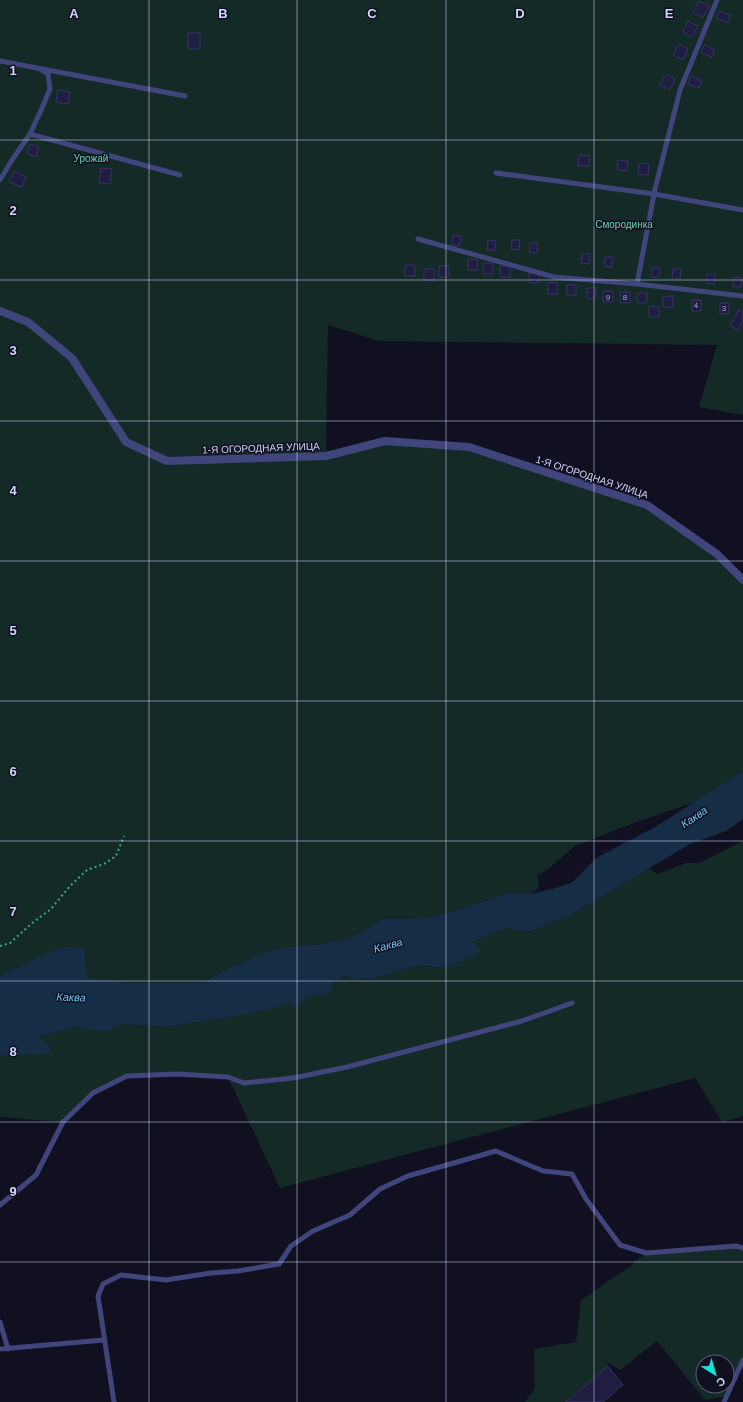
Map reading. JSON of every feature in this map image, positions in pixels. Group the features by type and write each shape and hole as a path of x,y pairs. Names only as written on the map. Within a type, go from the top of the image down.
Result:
{"street":[{"name":"1-Я ОГОРОДНАЯ УЛИЦА","path":"0,311 28,322 72,358 126,442 167,460 326,456 385,441 469,447 647,505 717,554 743,580"}],"lane":[{"path":"637,284 654,194 680,90 717,0"},
{"path":"0,61 185,96"},
{"path":"0,180 30,134 50,89 48,74 39,68"},
{"path":"30,134 180,175"},
{"path":"496,173 654,194 743,210"},
{"path":"418,239 554,277 637,284 743,296"},
{"path":"0,1205 36,1175 63,1122 93,1093 127,1076 178,1074 228,1076 244,1083 293,1078 347,1068 514,1023 572,1003"},
{"path":"114,1402 98,1296 103,1284 120,1275 166,1280 211,1273 238,1272 279,1264 291,1246 313,1231 350,1215 380,1189 408,1176 496,1151 543,1171 572,1174 586,1199 620,1245 646,1253 736,1246 743,1248"},
{"path":"0,1322 8,1349"},
{"path":"0,1349 104,1340"},
{"path":"724,1402 743,1360"}],"path":[{"path":"0,946 10,943 51,908 70,886 87,870 104,864 116,856 124,836"}],"green space":[{"path":"0,0 743,0 743,415 699,407 717,345 379,341 328,325 326,455 385,441 469,447 647,505 717,554 743,580 743,771 695,802 631,824 575,846 547,870 537,875 539,888 530,894 514,892 430,918 384,919 350,938 323,944 286,947 264,953 201,983 131,983 87,978 85,949 22,965 0,976"},
{"path":"743,841 743,1116 722,1122 695,1078 280,1188 228,1077 127,1076 93,1093 63,1122 0,1117 0,1055 24,1055 39,1037 74,1027 104,1032 123,1024 166,1027 271,1009 289,1003 293,1009 307,998 331,992 334,982 345,976 354,980 373,979 418,965 445,968 481,950 473,942 507,928 528,932 567,917 648,868 658,874 686,863 699,863"},
{"path":"703,1247 743,1248 743,1360 735,1378 735,1354 695,1354 695,1388 657,1341 620,1370 607,1362 608,1366 566,1402 525,1402 535,1388 534,1349 576,1342 581,1300 629,1267 646,1253"},
{"path":"700,1394 728,1394 727,1396 705,1400"}],"water":[{"name":"Каква","path":"743,771 743,819 726,831 690,844 567,917 528,932 507,928 473,942 481,950 477,955 445,968 418,965 373,979 354,980 345,976 334,982 331,992 307,998 293,1009 289,1003 271,1009 230,1017 166,1027 123,1024 104,1032 74,1027 39,1037 51,1049 48,1053 0,1055 0,976 47,953 66,947 85,949 87,978 131,983 201,983 264,953 286,947 323,944 350,938 384,919 430,918 514,892 530,894 556,888 573,882 596,858 655,827"}],"building":[{"path":"699,1 709,6 703,17 693,12"},
{"path":"719,11 730,15 728,23 716,18"},
{"path":"688,21 698,26 692,37 683,32"},
{"path":"188,33 200,33 200,49 188,48"},
{"path":"679,44 688,49 683,60 673,55"},
{"path":"704,45 715,50 712,57 701,53"},
{"path":"666,74 675,79 670,89 660,85"},
{"path":"691,76 702,81 699,88 688,84"},
{"path":"58,90 70,92 68,104 56,102"},
{"path":"30,144 39,147 36,157 27,153"},
{"path":"579,155 590,156 589,166 578,166"},
{"path":"618,160 628,161 627,171 617,170"},
{"path":"639,163 649,164 648,175 638,174"},
{"path":"101,168 112,169 110,184 99,183"},
{"path":"14,171 26,177 22,187 9,182"},
{"path":"453,235 461,236 460,245 452,245"},
{"path":"488,240 496,241 495,250 487,250"},
{"path":"512,240 520,240 519,250 511,249"},
{"path":"530,243 538,243 537,253 529,252"},
{"path":"582,254 590,254 589,264 581,263"},
{"path":"605,257 613,257 612,267 604,266"},
{"path":"468,259 478,260 477,270 468,270"},
{"path":"483,263 493,263 493,274 483,274"},
{"path":"405,265 415,265 415,276 405,276"},
{"path":"439,266 449,266 449,277 439,277"},
{"path":"500,266 510,266 510,277 500,277"},
{"path":"652,267 660,268 659,277 651,277"},
{"path":"424,269 434,269 434,280 424,280"},
{"path":"673,269 681,269 680,279 672,278"},
{"path":"529,273 539,273 539,283 529,283"},
{"path":"707,274 715,274 714,284 706,283"},
{"path":"734,277 742,278 741,287 733,287"},
{"path":"547,283 557,283 557,294 548,294"},
{"path":"567,285 576,285 576,295 567,295"},
{"path":"587,288 596,288 596,298 587,299"},
{"path":"603,291 613,291 613,302 603,302"},
{"path":"620,292 630,292 630,303 620,303"},
{"path":"637,293 647,293 647,303 637,303"},
{"path":"673,296 673,307 663,307 663,297"},
{"path":"692,300 701,300 701,311 692,311"},
{"path":"720,303 729,303 729,314 720,314"},
{"path":"649,306 659,307 659,317 649,317"},
{"path":"739,309 743,312 743,320 738,330 730,326"},
{"path":"608,1366 623,1385 603,1402 566,1402"}],"park label":[{"name":"Урожай","path":"91,158"},
{"name":"Смородинка","path":"624,224"}]}
